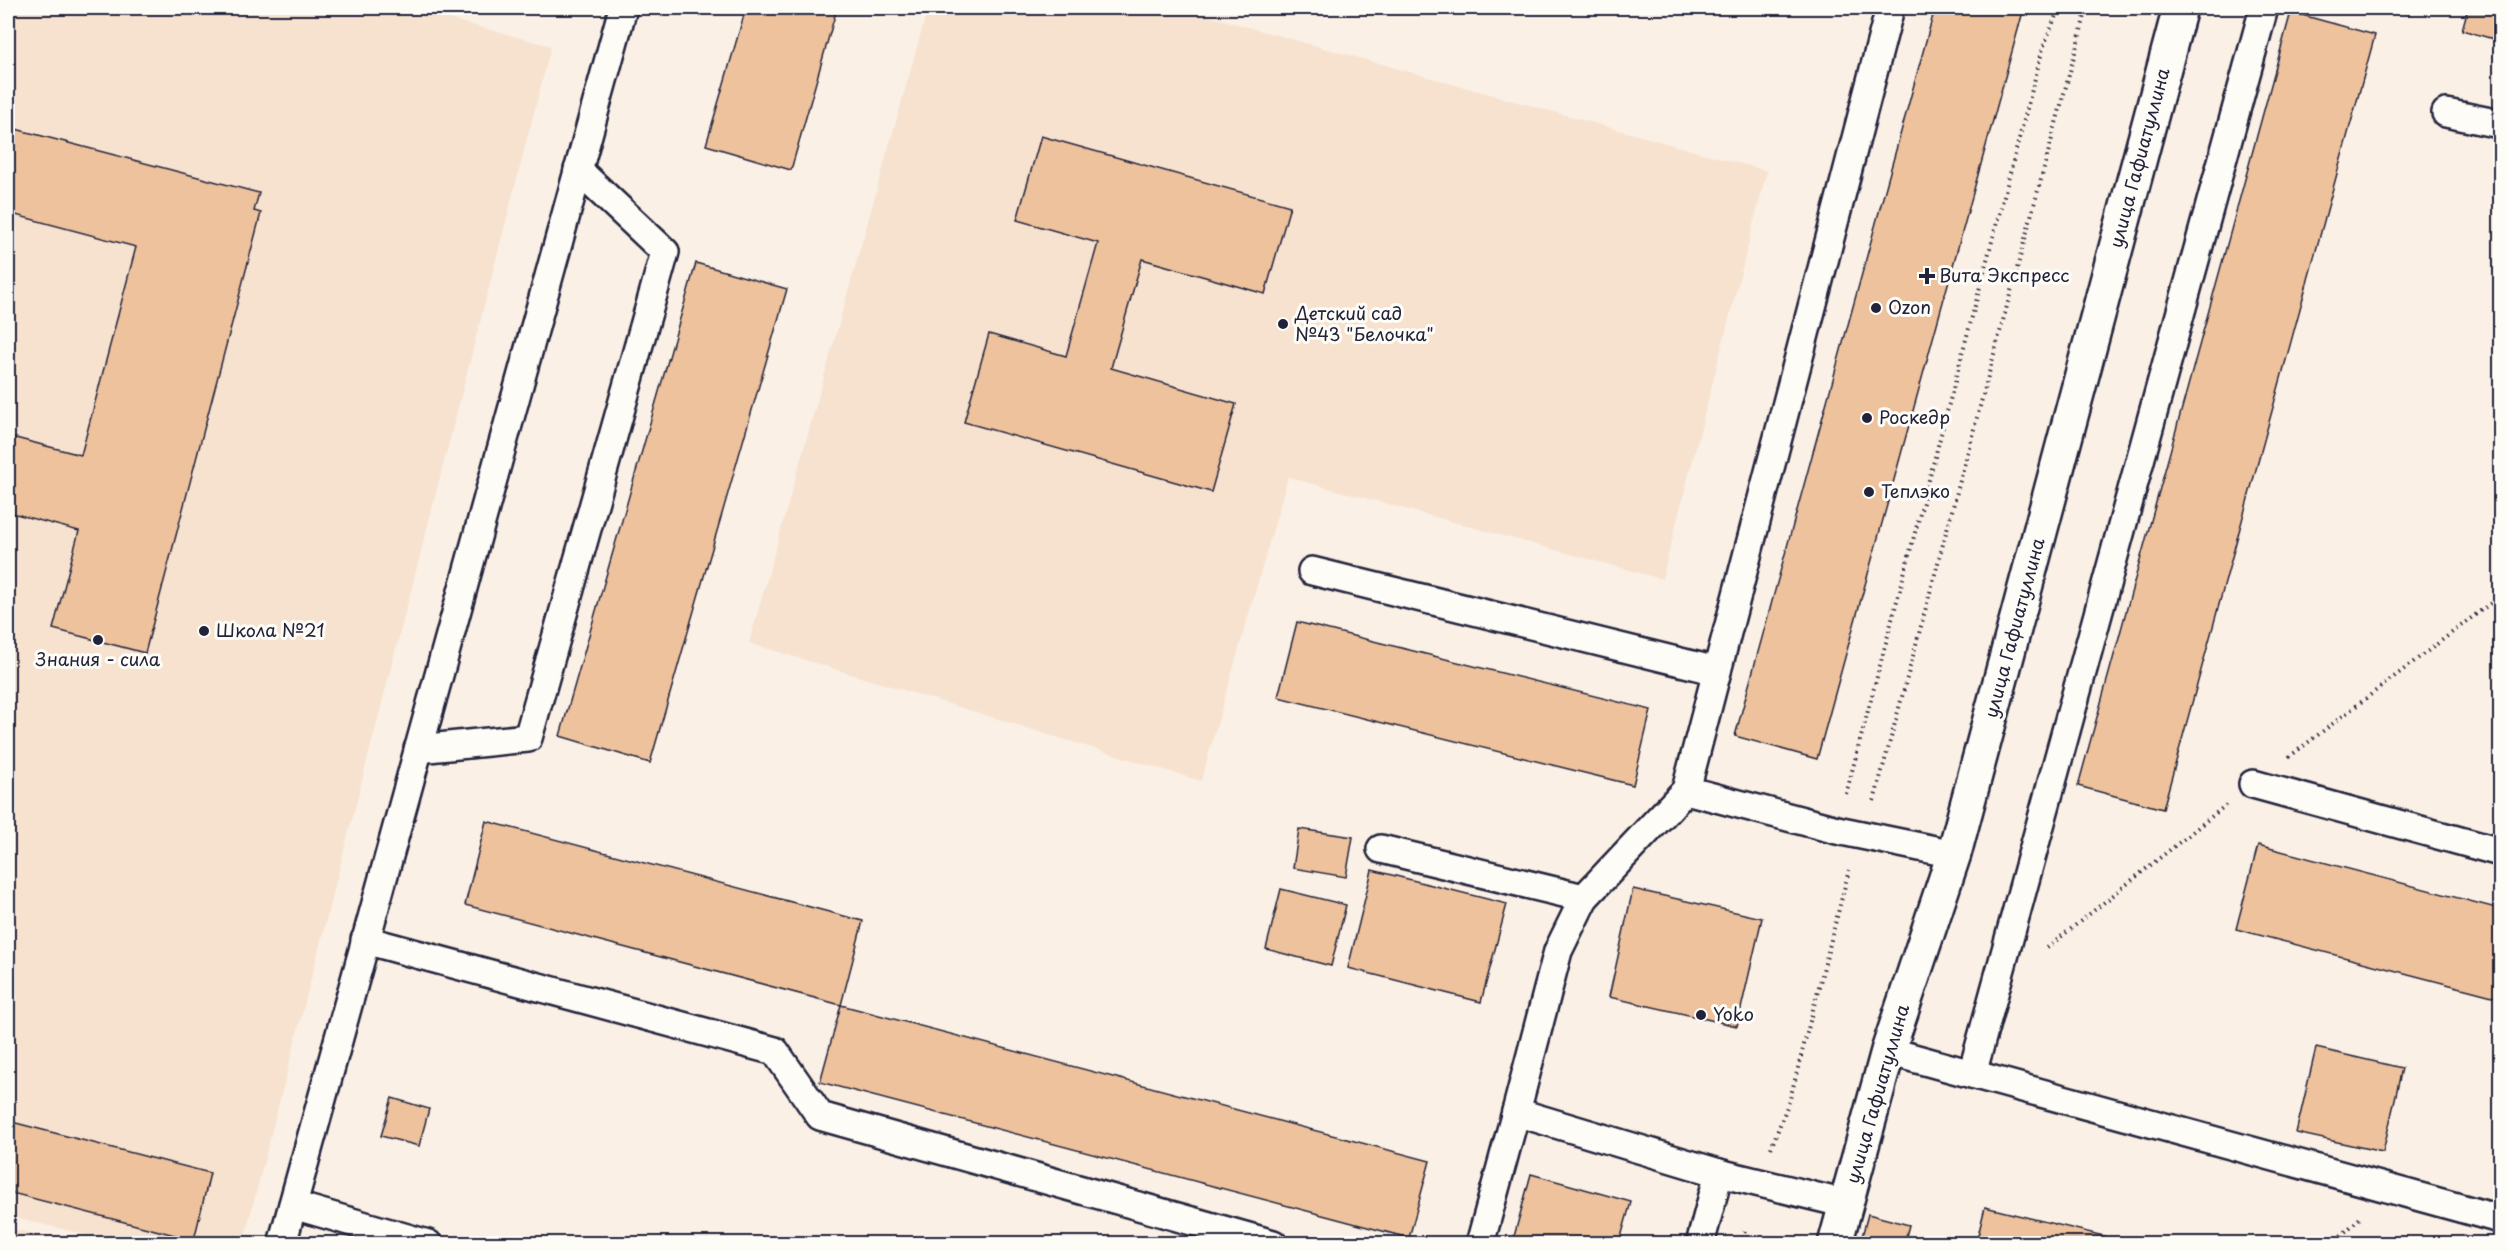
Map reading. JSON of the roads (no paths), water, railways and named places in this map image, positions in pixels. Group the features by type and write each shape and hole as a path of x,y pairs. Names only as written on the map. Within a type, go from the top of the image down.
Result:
{"street":[{"name":"улица Гафиатуллина","path":"1835,1244 1888,1051 1954,854 2180,8"}],"lane":[{"path":"282,1244 623,8"},
{"path":"1480,1244 1558,951 1584,898 1686,790 1890,8"},
{"path":"1972,1074 2264,8"},
{"path":"2446,113 2500,124"},
{"path":"418,749 528,738 665,252 578,170"},
{"path":"1312,571 1717,671"},
{"path":"2253,784 2500,852"},
{"path":"1686,790 1837,830 1954,854"},
{"path":"1381,849 1584,898"},
{"path":"365,940 775,1051 820,1116 1273,1244"},
{"path":"1888,1051 2500,1219"},
{"path":"1516,1112 1719,1173 1846,1204"},
{"path":"1700,1244 1719,1173"},
{"path":"293,1205 428,1244"}],"place":[{"name":"Вита Экспресс","path":"1927,276"},
{"name":"Ozon","path":"1876,308"},
{"name":"Детский сад №43 \"Белочка\"","path":"1283,324"},
{"name":"Роскедр","path":"1867,418"},
{"name":"Теплэко","path":"1869,492"},
{"name":"Школа №21","path":"204,631"},
{"name":"Знания - сила","path":"98,640"},
{"name":"Yoko","path":"1701,1015"}]}
